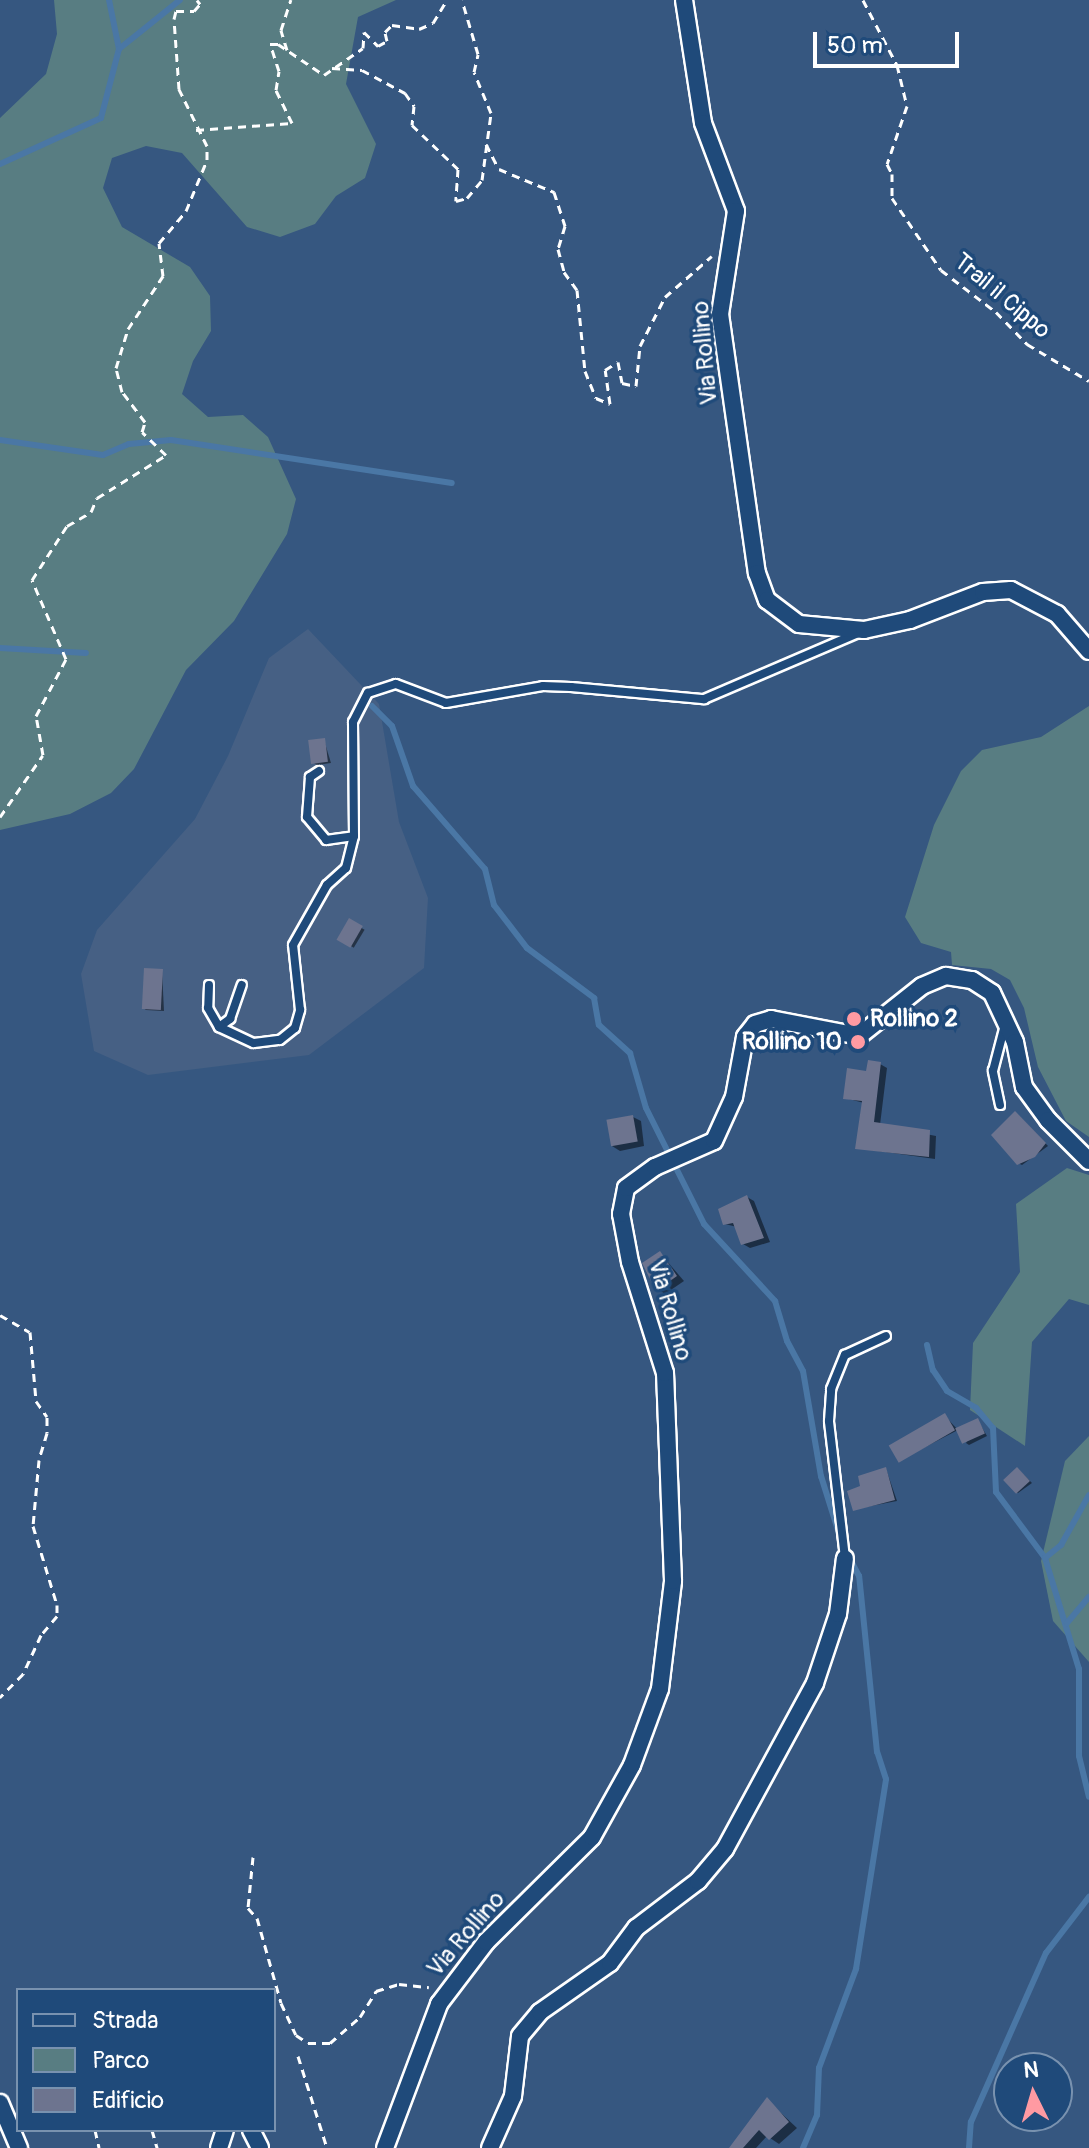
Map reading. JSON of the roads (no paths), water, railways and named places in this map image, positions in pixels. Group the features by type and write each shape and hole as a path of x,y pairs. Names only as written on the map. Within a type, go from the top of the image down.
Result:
{"street":[{"name":"Via Rollino","path":"684,0 703,123 736,211 723,284 723,336 761,590 775,611 799,624 864,630 910,620 983,592 1011,590 1057,614 1089,651"},
{"name":"Via Rollino","path":"385,2148 429,2025 452,1983 592,1837 637,1756 660,1689 673,1581 665,1373 630,1262 621,1214 626,1188 655,1167 714,1141 734,1097 745,1037 764,1020 859,1036 922,986 946,976 983,986 1005,1020 1024,1087 1048,1120 1089,1161"},
{"path":"490,2148 513,2096 520,2036 540,2012 610,1963 636,1928 698,1881 725,1849 815,1683 838,1614 845,1558"},
{"path":"0,2103 19,2148"}],"lane":[{"name":"Via Rollino","path":"219,1027 254,1043 280,1040 295,1028 300,1010 293,945 327,885 346,868 354,836 353,722 368,693 396,684 446,703 543,686 704,699 864,630"},
{"path":"319,771 310,777 307,817 326,840 354,836"},
{"path":"209,985 208,1008 219,1027 230,1019 242,985"},
{"path":"1000,1105 993,1071 1005,1020"},
{"path":"845,1558 829,1421 831,1389 845,1355 886,1336"}],"waterway":[{"path":"109,0 119,49"},
{"path":"0,164 101,118 119,49 180,0"},
{"path":"0,440 103,455 129,444 171,440 452,483"},
{"path":"0,648 86,653"},
{"path":"372,706 392,726 413,786 485,869 494,905 527,948 594,998 599,1025 630,1053 646,1108 704,1224 775,1301 787,1341 803,1371 821,1476 841,1540"},
{"path":"927,1345 933,1370 947,1391 976,1408 993,1428 996,1492 1045,1558 1079,1669 1079,1756 1089,1797"},
{"path":"1045,1558 1061,1545 1089,1495"},
{"path":"803,2148 817,2115 819,2068 856,1969 886,1779 877,1752 859,1576 849,1557"},
{"path":"1067,1623 1089,1597"},
{"path":"969,2148 971,2122 1046,1953 1089,1897"}],"place":[{"name":"Rollino 2","path":"854,1019"},
{"name":"Rollino 10","path":"858,1042"}]}
